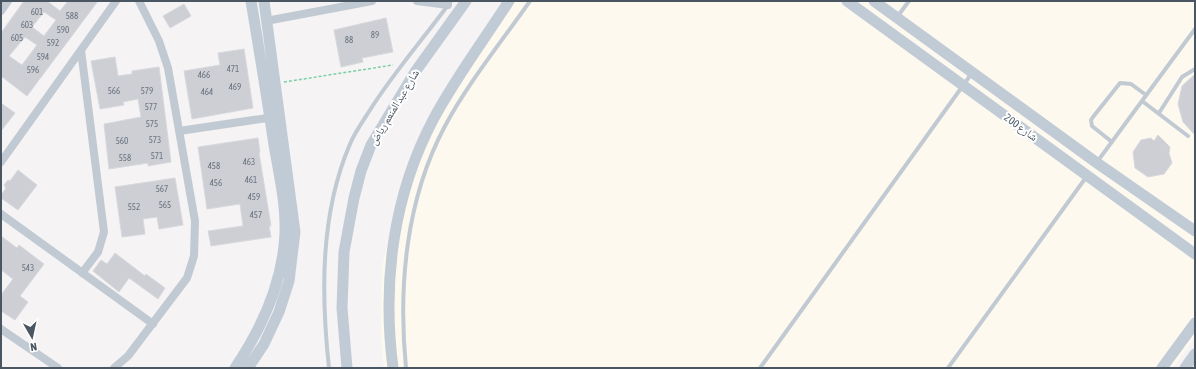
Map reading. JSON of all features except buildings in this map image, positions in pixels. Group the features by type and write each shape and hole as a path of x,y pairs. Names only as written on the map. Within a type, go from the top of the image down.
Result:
{"street":[{"path":"1,11 8,1"},
{"path":"1,162 116,1"},
{"path":"114,368 128,356 188,278 194,256 195,221 165,57 159,41 139,1"},
{"path":"248,368 264,344 279,312 288,281 295,232 275,117 251,1"},
{"path":"235,368 251,343 266,313 277,282 285,232 275,117 277,83 264,1"},
{"path":"266,21 372,1"},
{"path":"417,1 449,3"},
{"name":"شارع عبد المنعم رياض","path":"346,368 342,308 344,252 354,198 361,171 371,145 415,72 466,1"},
{"path":"393,368 389,327 390,265 396,227 410,175 434,119 449,92 509,1"},
{"name":"شارع 200","path":"847,1 1195,254"},
{"name":"شارع 200","path":"874,1 1097,162 1195,230"},
{"path":"81,50 104,232 98,252 82,273"},
{"path":"179,130 275,117"},
{"path":"1,214 153,324"},
{"path":"1162,368 1195,323"},
{"path":"1,329 58,368"},
{"path":"1185,368 1195,354"}],"lane":[{"path":"406,368 403,321 405,272 411,224 425,170 438,140 454,110 530,1"},
{"path":"897,18 909,1"},
{"path":"329,368 325,319 324,271 328,226 336,189 350,143 381,90 449,3"},
{"path":"1097,162 1195,29"},
{"path":"1158,113 1169,100 1182,77 1195,69"},
{"path":"760,368 972,72"},
{"path":"1112,142 1092,126 1091,120 1116,85 1123,82 1131,84 1146,95"},
{"path":"1142,101 1188,136"},
{"path":"948,368 1087,176"}],"path":[{"path":"277,83 403,63"}],"shaded area":[{"path":"514,1 1195,1 1195,338 1173,368 384,368 381,334 382,267 399,194 410,161"}]}
